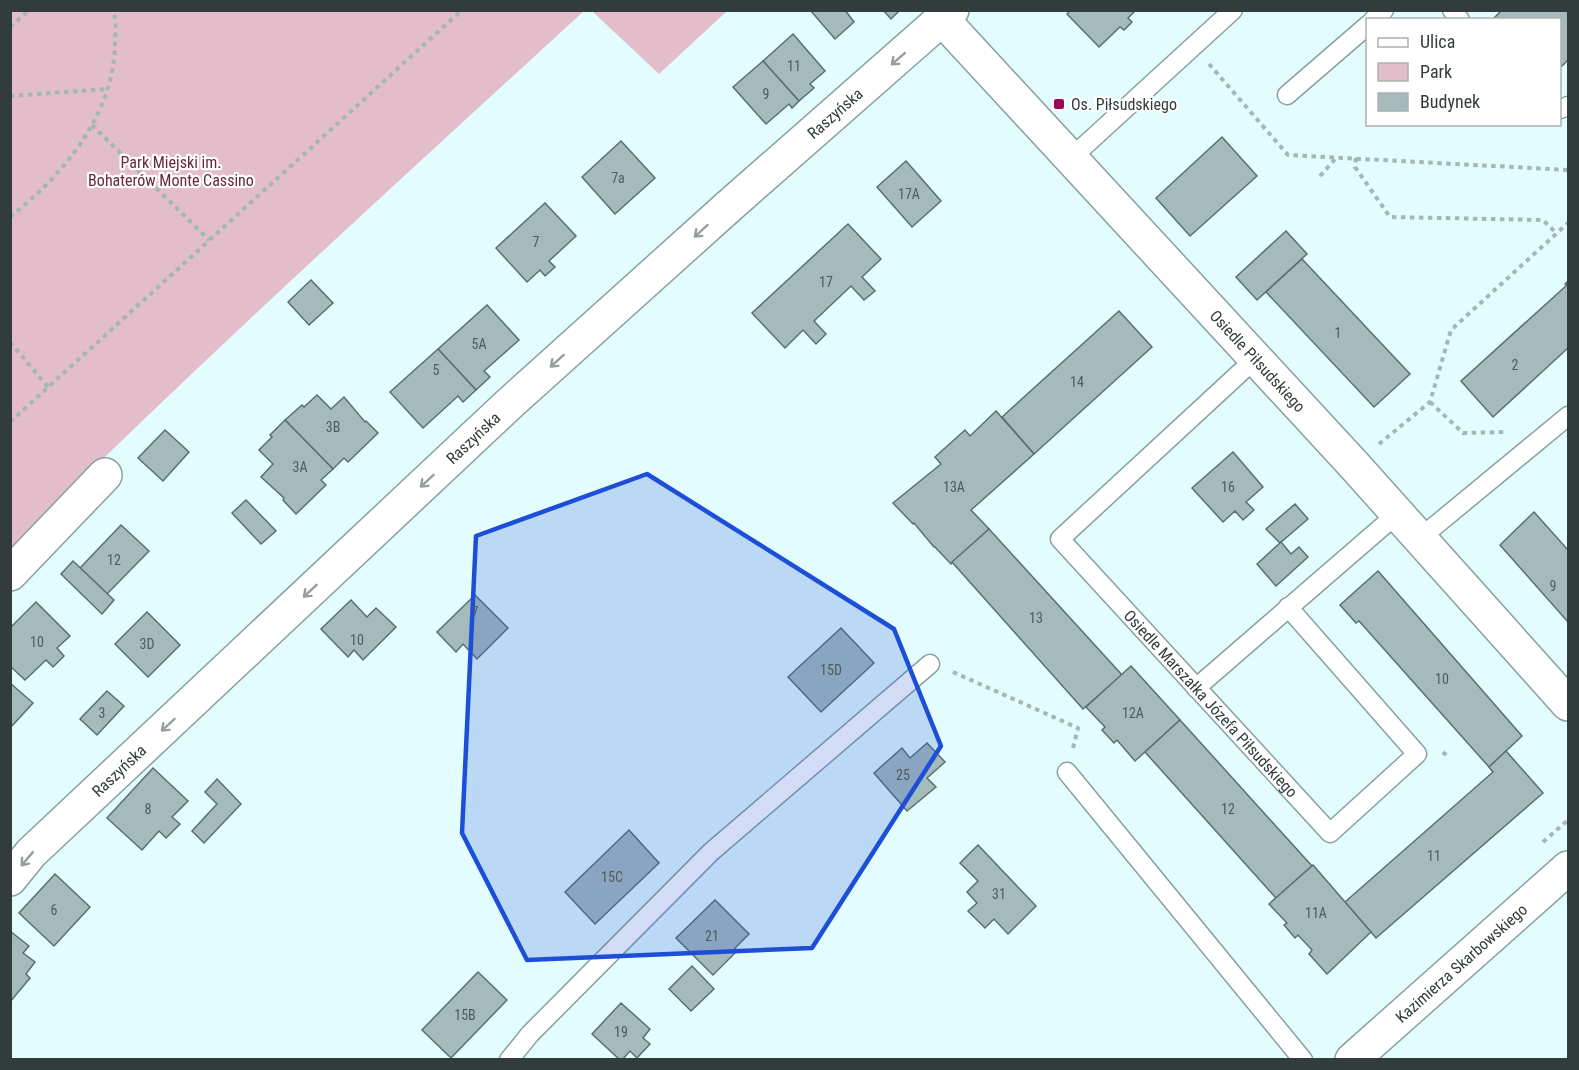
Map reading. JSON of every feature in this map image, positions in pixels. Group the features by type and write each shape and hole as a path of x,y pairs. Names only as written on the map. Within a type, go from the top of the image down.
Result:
{"street":[{"name":"Osiedle Piłsudskiego","path":"947,16 1070,159 1354,465 1569,704"},
{"name":"Raszyńska","path":"10,879 31,853 498,414 728,207 947,16"},
{"path":"10,574 105,475"},
{"name":"Kazimierza Skarbowskiego","path":"1352,1059 1569,868"}],"lane":[{"path":"1070,159 1233,10"},
{"path":"1287,95 1366,27"},
{"name":"Osiedle Marszałka Józefa Piłsudskiego","path":"1256,358 1060,539 1330,833 1417,754 1288,607"},
{"path":"1419,539 1569,416"},
{"path":"1196,688 1397,514"},
{"path":"509,1059 530,1034 711,852 930,664"},
{"path":"1067,772 1303,1059"}],"path":[{"path":"10,27 29,10"},
{"path":"10,217 29,203 67,162 92,125 108,89 114,58 116,31 113,10"},
{"path":"10,422 462,10"},
{"path":"1194,47 1288,155 1569,170"},
{"path":"10,96 108,89"},
{"path":"92,125 209,240"},
{"path":"1320,176 1337,157"},
{"path":"1356,158 1355,167 1390,217 1544,220 1557,234"},
{"path":"1354,465 1430,402 1451,330 1569,224"},
{"path":"10,342 48,387"},
{"path":"1430,402 1463,433 1521,432 1535,444"},
{"path":"930,664 1078,728 1067,772"},
{"path":"1441,750 1449,758"}],"highlighted area":[{"path":"647,474 894,629 941,746 812,948 527,960 462,833 476,536"}],"green space":[{"name":"Park Miejski im. Bohaterów Monte Cassino","path":"11,11 584,11 223,344 11,549"},
{"path":"592,11 727,11 659,74"}],"building":[{"path":"810,10 845,10 854,22 835,39"},
{"path":"883,10 900,10 891,19"},
{"path":"1071,10 1136,10 1128,18 1132,22 1124,30 1120,27 1099,47 1067,14"},
{"path":"1502,10 1568,10 1568,60 1561,67 1561,18 1494,18"},
{"path":"793,34 825,71 810,84 814,88 799,101 763,61"},
{"path":"763,61 799,101 792,108 789,104 766,124 733,87"},
{"path":"1222,137 1257,176 1190,236 1156,198"},
{"path":"621,141 655,178 615,214 582,177"},
{"path":"906,161 941,201 912,227 877,187"},
{"path":"545,203 576,236 549,261 555,267 545,276 540,270 527,282 496,248"},
{"path":"848,224 881,259 862,277 875,291 864,300 851,286 814,321 826,334 816,344 803,330 785,348 752,313"},
{"path":"1286,231 1307,254 1257,300 1236,277"},
{"path":"1302,259 1410,374 1374,407 1266,292"},
{"path":"311,280 333,303 309,325 288,302"},
{"path":"1568,281 1568,348 1493,417 1461,381 1567,285 1565,284"},
{"path":"487,305 519,340 484,371 490,377 476,390 438,349"},
{"path":"1119,311 1152,347 1034,454 1002,417"},
{"path":"438,349 476,390 463,402 458,396 423,428 390,392"},
{"path":"317,395 331,409 344,397 365,422 378,433 348,462 344,458 333,469 285,420"},
{"path":"996,411 1034,454 971,510 989,529 951,564 893,503 941,464 935,457 965,430 970,436"},
{"path":"285,420 333,469 321,480 326,485 296,514 283,500 284,498 261,477 273,464 259,450"},
{"path":"165,430 189,452 163,481 138,458"},
{"path":"1233,452 1263,487 1246,502 1254,510 1243,520 1235,511 1223,522 1192,488"},
{"path":"246,500 276,531 261,544 232,513"},
{"path":"1295,504 1308,519 1280,543 1266,529"},
{"path":"1534,512 1568,550 1568,622 1500,545"},
{"path":"121,525 149,551 107,594 80,568"},
{"path":"989,529 1122,675 1083,709 952,562"},
{"path":"1281,542 1291,554 1299,547 1308,557 1276,586 1257,564"},
{"path":"73,561 114,600 102,614 61,574"},
{"path":"1378,571 1522,736 1489,767 1359,621 1356,623 1340,605"},
{"path":"475,595 508,628 477,659 463,644 456,652 437,632"},
{"path":"351,600 367,617 376,608 396,627 363,660 354,650 348,657 321,629"},
{"path":"36,602 70,636 57,648 64,656 53,667 46,660 25,680 10,666 10,628"},
{"path":"147,612 180,645 148,677 115,644"},
{"path":"841,628 874,663 821,712 788,677"},
{"path":"1131,666 1180,720 1135,761 1117,740 1114,743 1102,730 1105,727 1086,707"},
{"path":"10,683 33,703 10,728"},
{"path":"107,691 124,706 97,735 80,719"},
{"path":"1180,720 1312,866 1276,898 1145,752"},
{"path":"927,743 945,762 927,778 936,787 907,811 874,773 902,748 910,758"},
{"path":"1506,751 1543,793 1376,938 1345,902 1493,772 1489,767"},
{"path":"153,768 188,801 172,817 180,824 166,838 159,831 142,850 107,818"},
{"path":"217,779 241,804 204,843 192,831 217,804 205,792"},
{"path":"629,830 659,863 595,924 565,892"},
{"path":"978,845 1036,906 1008,934 994,919 985,928 968,911 977,903 967,892 978,881 960,863"},
{"path":"1313,865 1371,932 1327,974 1309,954 1312,950 1298,935 1295,938 1284,925 1287,923 1269,904"},
{"path":"55,874 90,907 54,946 19,913"},
{"path":"715,900 749,934 735,948 737,951 713,975 676,938"},
{"path":"10,931 29,946 23,953 35,962 26,974 30,978 10,1002"},
{"path":"692,966 714,989 691,1011 669,989"},
{"path":"478,972 507,1000 451,1058 422,1030"},
{"path":"621,1003 650,1029 643,1038 650,1044 637,1058 630,1051 620,1060 592,1034"}],"place":[{"name":"Os. Piłsudskiego","path":"1059,104"}]}
